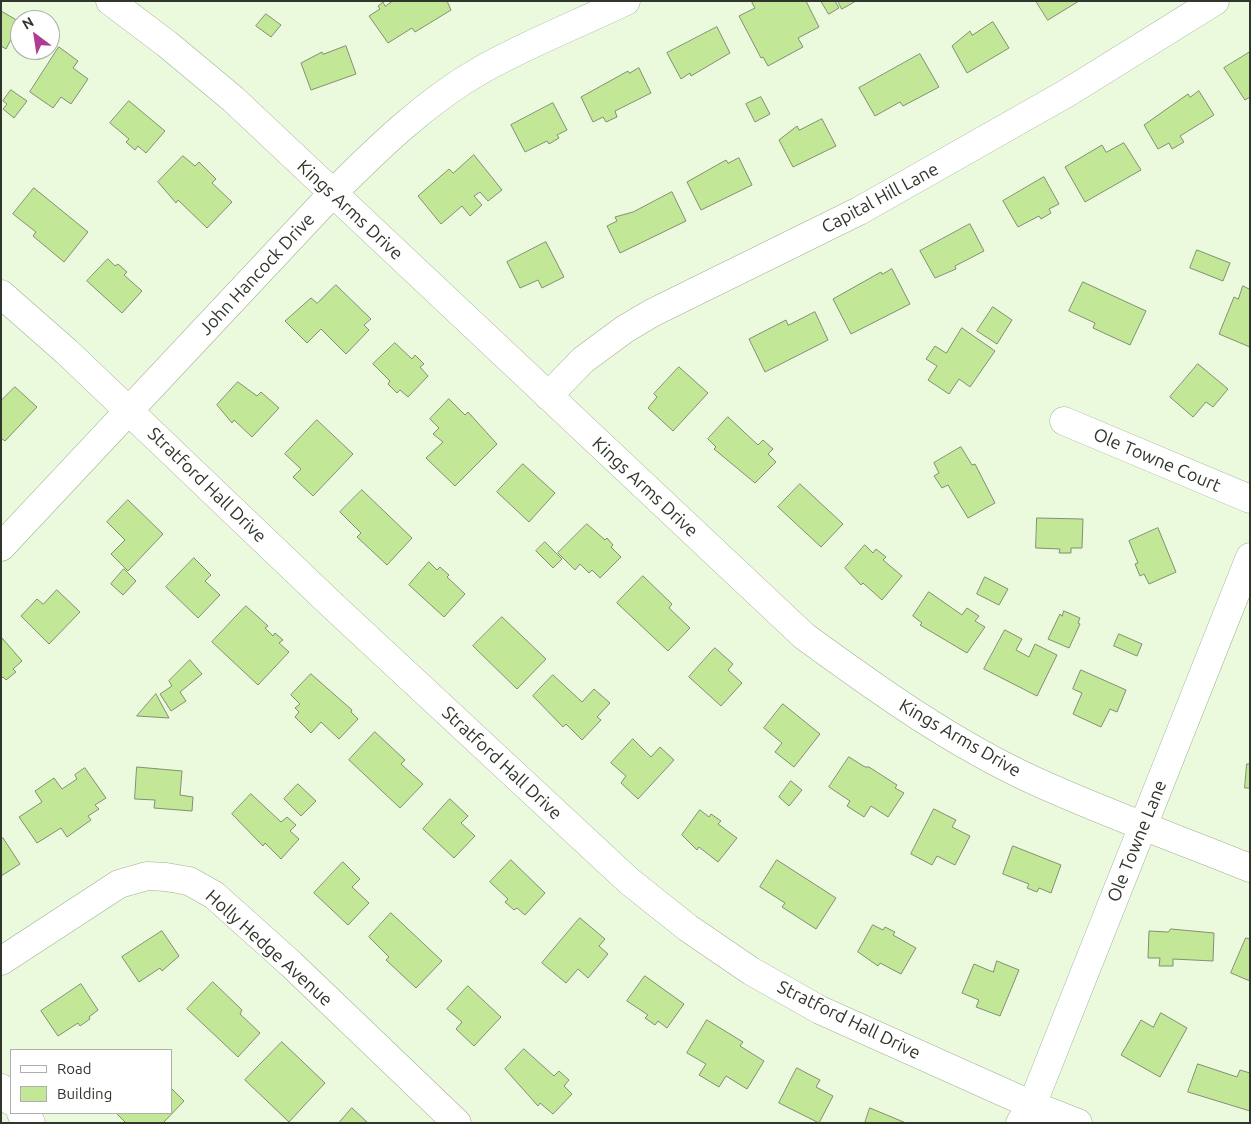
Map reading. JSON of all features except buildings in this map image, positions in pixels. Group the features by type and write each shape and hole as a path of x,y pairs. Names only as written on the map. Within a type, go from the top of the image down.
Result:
{"street":[{"name":"John Hancock Drive","path":"1,547 332,194 383,143 430,104 474,75 626,1"},
{"name":"Capital Hill Lane","path":"548,396 583,360 625,329 660,309 859,211 1067,93 1215,1"},
{"name":"Kings Arms Drive","path":"118,4 233,99 804,636 887,696 959,741 1035,781 1250,868"},
{"name":"Stratford Hall Drive","path":"1,294 129,411 332,604 629,881 688,928 752,971 820,1010 1026,1114 1078,1123"},
{"name":"Ole Towne Court","path":"1064,421 1250,499"},
{"name":"Ole Towne Lane","path":"1026,1114 1250,557"},
{"name":"Holly Hedge Avenue","path":"1,961 119,884 147,876 166,876 189,881 214,895 458,1123"},
{"path":"1,1088 10,1100"},
{"path":"22,1114 31,1123"}]}
